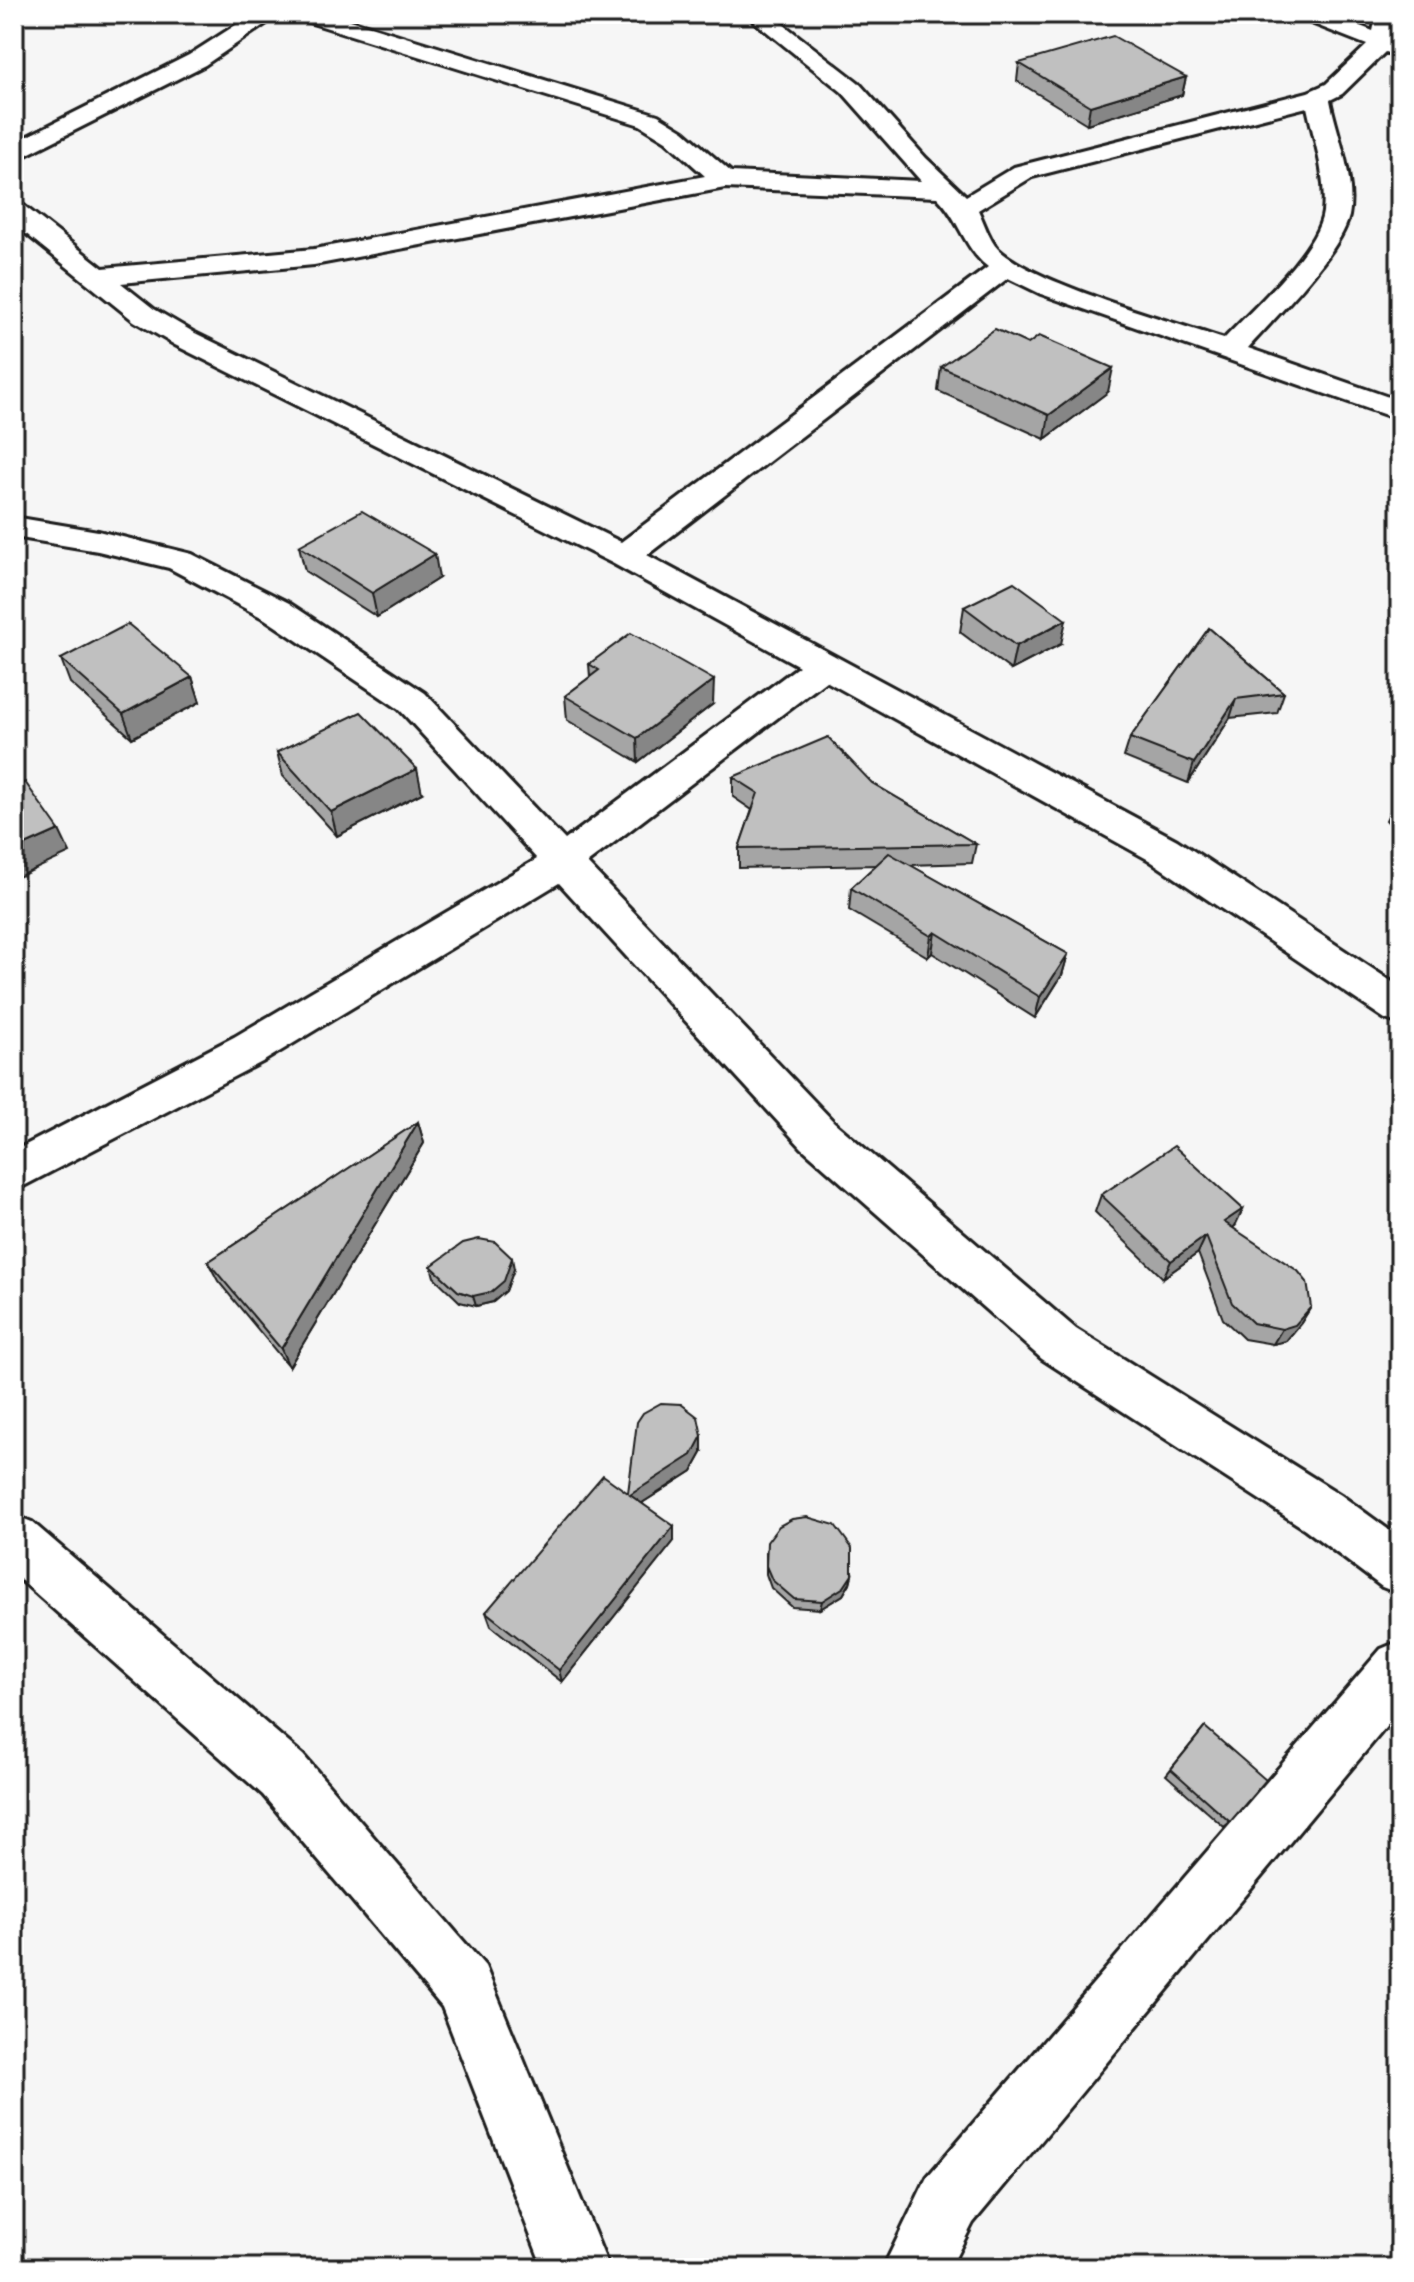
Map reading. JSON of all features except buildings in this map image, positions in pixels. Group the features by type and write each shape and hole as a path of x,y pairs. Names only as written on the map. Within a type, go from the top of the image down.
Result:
{"street":[{"path":"14,153 197,60 269,14"},
{"path":"307,14 649,120 675,136 725,180"},
{"path":"756,14 850,87 964,208 985,252 1006,267 1051,288 1400,411"},
{"path":"1309,14 1391,46"},
{"path":"1388,14 1391,46"},
{"path":"964,208 1023,172 1317,97 1334,89 1391,46"},
{"path":"1229,351 1323,242 1336,218 1336,191 1317,97"},
{"path":"97,277 314,257 725,180 774,178 888,190 944,189"},
{"path":"14,211 144,315 185,339 363,430 624,556 1163,850 1400,1008"},
{"path":"624,556 1006,267"},
{"path":"14,527 98,541 180,561 277,611 412,701 818,1135 1059,1344 1323,1512 1400,1569"},
{"path":"14,1172 249,1049 561,863 824,665"},
{"path":"14,1540 283,1775 464,1987 576,2268"},
{"path":"916,2268 950,2200 1400,1668"}]}
